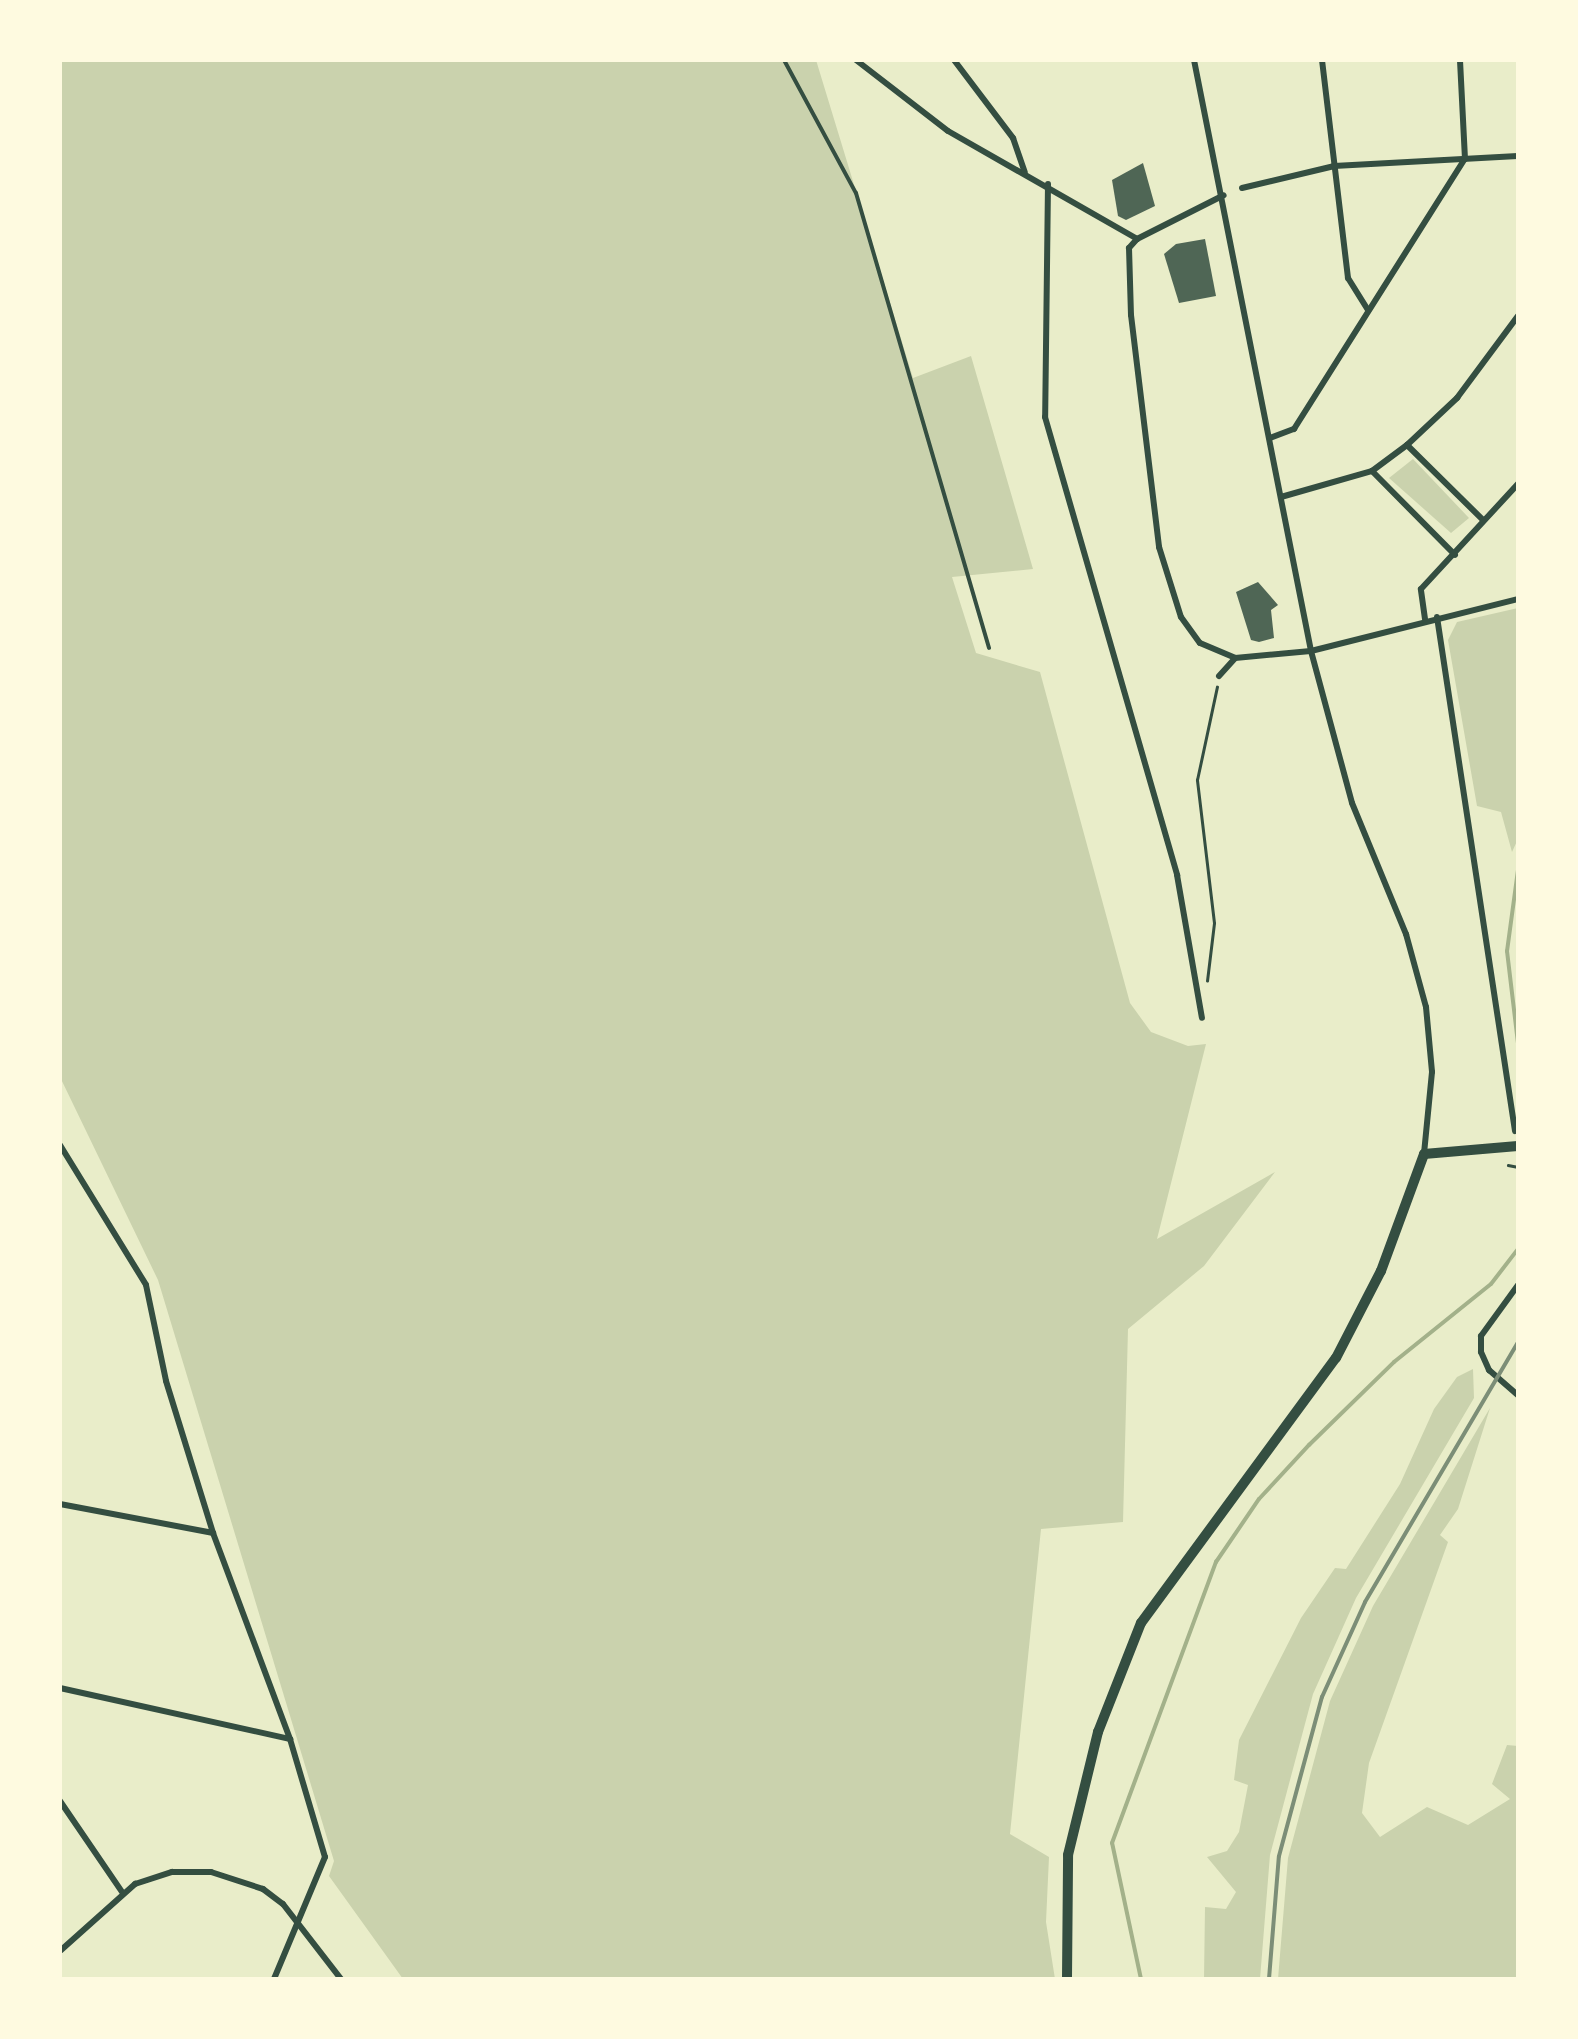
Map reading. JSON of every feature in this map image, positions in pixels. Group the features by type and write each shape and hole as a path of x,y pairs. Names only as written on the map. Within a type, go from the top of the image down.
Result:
{"main road":[{"path":"1067,1979 1068,1855 1125,1652 1159,1593 1336,1358 1380,1271 1424,1154 1518,1146"}],"street":[{"path":"856,60 948,131 1048,184 1137,238"},
{"path":"954,60 1013,138 1025,173"},
{"path":"1194,60 1311,650 1352,803 1406,934 1426,1006 1432,1072 1424,1154"},
{"path":"1322,60 1348,278 1368,310"},
{"path":"1270,438 1294,429 1464,159 1460,60"},
{"path":"1242,188 1334,166 1518,156"},
{"path":"1048,184 1045,417 1178,875 1202,1018"},
{"path":"1224,196 1137,238 1129,248 1132,315 1158,546 1181,618 1200,643 1234,658 1311,650 1518,599"},
{"path":"1282,497 1372,471 1408,445 1457,398 1518,316"},
{"path":"1408,445 1483,520"},
{"path":"1372,471 1455,555"},
{"path":"1425,619 1421,589 1518,484"},
{"path":"1437,617 1515,1130"},
{"path":"1219,676 1234,658"},
{"path":"60,1145 146,1285 166,1381 213,1533 290,1739 324,1857 301,1922 274,1979"},
{"path":"1518,1285 1481,1336 1481,1352 1489,1370 1518,1395"},
{"path":"60,1504 213,1533"},
{"path":"60,1688 290,1739"},
{"path":"60,1801 122,1892"},
{"path":"60,1951 122,1892 163,1874 211,1872 263,1889 301,1922 341,1979"}],"lane":[{"path":"784,60 856,194 989,648"}],"path":[{"path":"1207,984 1214,923 1197,780 1219,676"},
{"path":"1508,1165 1518,1167"}],"green space":[{"path":"60,60 816,60 913,378 971,356 1033,569 952,577 976,653 1040,672 1130,1003 1151,1032 1188,1046 1206,1044 1157,1239 1275,1172 1204,1266 1128,1329 1123,1522 1041,1529 1010,1834 1049,1857 1046,1922 1055,1979 403,1979 329,1876 334,1861 158,1280 60,1077"},
{"path":"1413,459 1469,518 1451,533 1389,478"},
{"path":"1518,608 1518,839 1512,852 1501,812 1477,806 1448,640 1457,622"},
{"path":"1473,1369 1474,1398 1356,1598 1313,1694 1270,1855 1260,1979 1204,1979 1205,1907 1226,1909 1236,1892 1207,1857 1227,1851 1239,1832 1248,1785 1234,1780 1239,1740 1301,1618 1335,1568 1346,1569 1400,1484 1434,1409 1457,1377"},
{"path":"1490,1408 1458,1509 1440,1535 1448,1542 1369,1763 1362,1813 1380,1837 1427,1807 1468,1825 1510,1799 1492,1784 1507,1745 1518,1746 1518,1979 1278,1979 1288,1858 1330,1701 1373,1606"}],"building":[{"path":"1143,163 1155,206 1126,220 1118,216 1112,180"},
{"path":"1205,239 1216,296 1179,303 1164,254 1176,244"},
{"path":"1258,582 1278,605 1271,610 1274,638 1259,642 1251,640 1236,592"}],"waterway":[{"path":"1518,870 1507,951 1518,1043"},
{"path":"1141,1979 1112,1843 1216,1562 1259,1499 1309,1445 1394,1362 1491,1284 1518,1249"}],"railway":[{"path":"1269,1979 1279,1856 1322,1697 1365,1602 1518,1342"}]}
